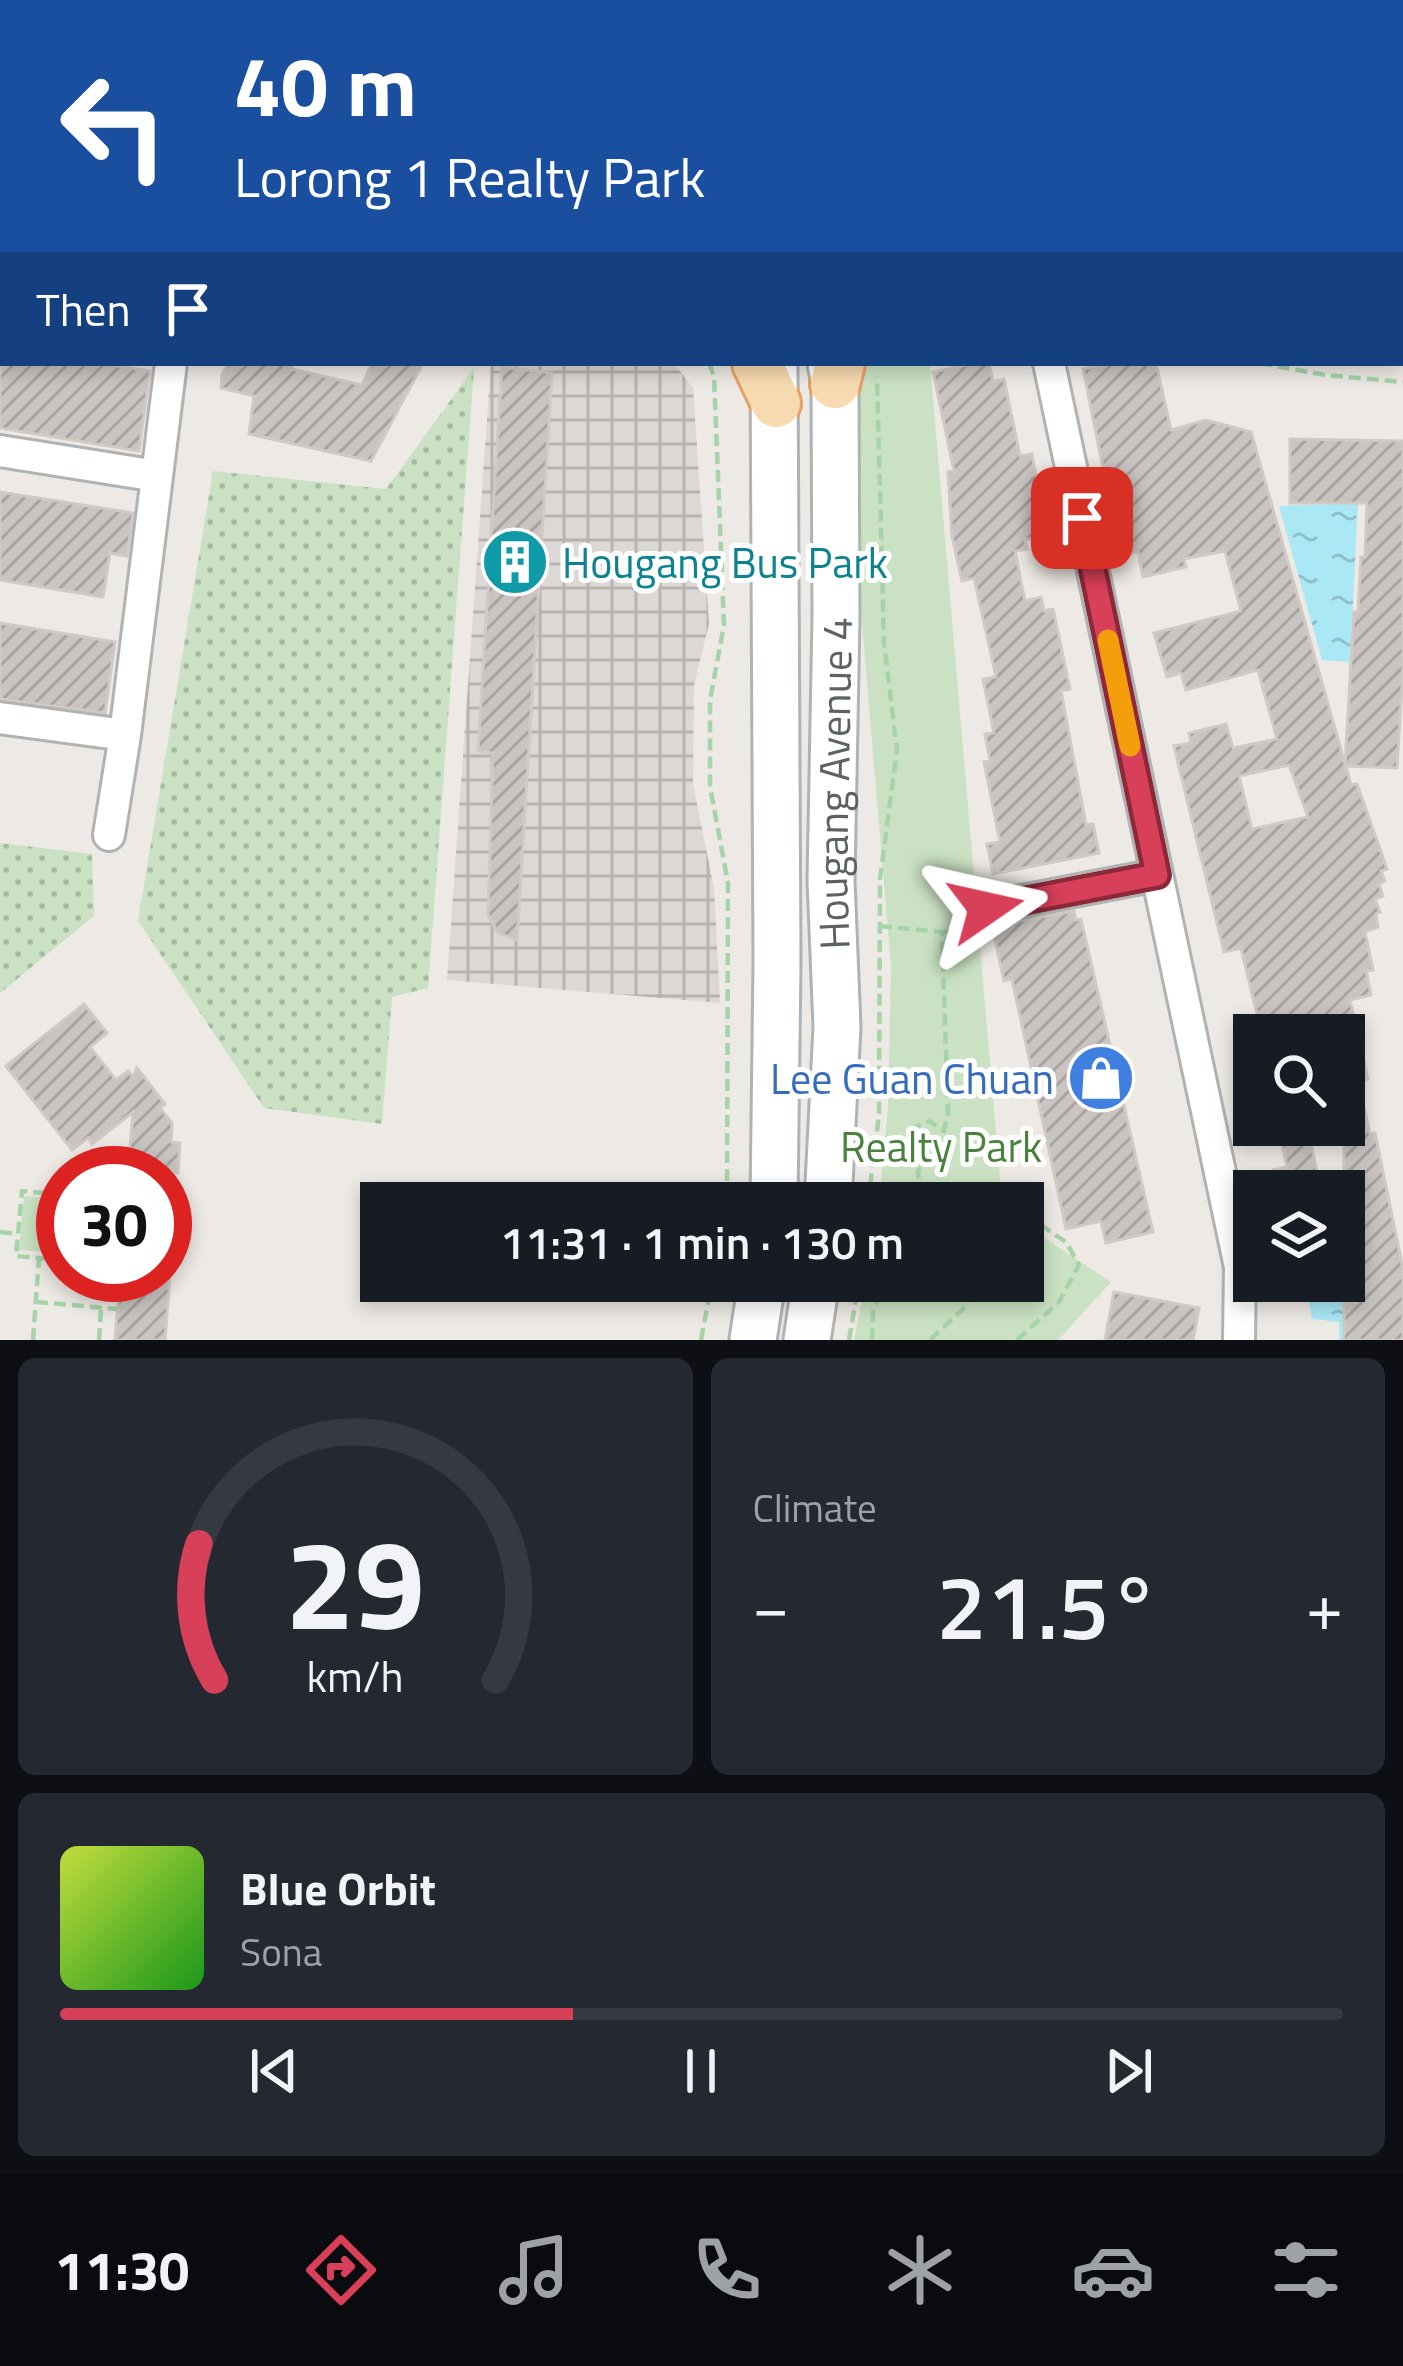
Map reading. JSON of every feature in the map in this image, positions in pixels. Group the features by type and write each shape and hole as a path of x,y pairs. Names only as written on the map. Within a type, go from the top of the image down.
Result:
{"street":[{"path":"109,835 171,366"},
{"path":"1049,366 1240,1267 1239,1340"},
{"name":"Hougang Avenue 4","path":"829,1182 837,1027 831,881 836,617 846,368"},
{"name":"Hougang Avenue 4","path":"769,376 774,1182"},
{"path":"0,451 157,476"},
{"path":"0,718 125,735"},
{"path":"980,919 1157,875"},
{"path":"753,1340 759,1302"},
{"path":"807,1340 813,1302"}],"path":[{"path":"710,366 723,530 724,625 710,700 710,788 728,883 727,1182"},
{"path":"1276,366 1403,382"},
{"path":"846,368 897,750 880,879 879,1115 871,1182"},
{"path":"880,926 942,932 980,919"},
{"path":"919,1182 924,1162 946,1132 942,932"},
{"path":"924,1162 908,1140 913,1128 929,1121 946,1132"},
{"path":"36,1192 22,1191 16,1256 36,1258"},
{"path":"1017,1340 1059,1302 1079,1264 1066,1242 1044,1228"},
{"path":"0,1232 18,1234"},
{"path":"33,1340 36,1302 117,1309"},
{"path":"701,1340 708,1302"},
{"path":"849,1340 855,1302"},
{"path":"872,1340 877,1302"},
{"path":"930,1340 967,1302"},
{"path":"99,1340 102,1308"}],"shaded area":[{"name":"Hougang Bus Park","path":"491,366 676,366 693,388 709,624 694,685 693,784 714,888 720,1003 447,980"}],"green space":[{"name":"Realty Park","path":"853,366 930,366 1000,1182 881,1182 891,966 858,576"},
{"path":"474,368 428,988 392,997 382,1124 264,1108 138,921 213,471 386,489"},
{"path":"0,843 92,854 94,916 0,993"},
{"path":"24,1196 36,1197 36,1251 19,1250"},
{"name":"Realty Park","path":"1044,1238 1111,1282 1058,1340 854,1340 862,1302 1044,1302"}],"water":[{"path":"1358,503 1350,662 1322,660 1279,506"},
{"path":"1309,1302 1345,1302 1353,1340 1339,1340 1339,1322 1312,1319"}],"building":[{"path":"0,366 118,366 150,371 139,451 0,428"},
{"path":"227,366 292,366 362,385 371,366 421,366 371,461 249,434 254,396 221,388"},
{"path":"990,366 993,381 1004,379 1020,456 1032,454 1044,536 1025,540 1027,549 1015,551 1025,601 1041,597 1044,611 1053,609 1070,689 1061,691 1086,825 1093,824 1099,853 993,874 987,844 1000,842 984,762 990,761 985,734 994,733 983,679 996,677 974,578 962,581 952,536 948,472 954,471 933,372"},
{"path":"1157,366 1171,430 1206,420 1251,432 1345,764 1354,612 1358,612 1361,557 1365,557 1367,503 1290,503 1290,439 1403,441 1403,670 1397,768 1346,766 1387,869 1381,871 1385,881 1379,884 1383,896 1375,899 1378,927 1365,932 1373,970 1366,971 1371,995 1350,1000 1353,1014 1257,1014 1241,948 1224,952 1174,746 1191,743 1189,733 1226,724 1233,748 1277,739 1258,670 1186,690 1181,673 1167,677 1154,633 1241,611 1225,551 1184,559 1186,567 1143,577 1130,539 1118,542 1083,369","holes":["1289,765 1308,817 1252,829 1239,776"]},
{"name":"Hougang Bus Park","path":"502,367 552,373 517,940 498,933 488,915 493,753 478,751"},
{"path":"0,492 133,513 127,556 110,553 103,597 0,580"},
{"path":"0,623 115,642 105,713 0,699"},
{"path":"1074,911 1076,920 1081,919 1153,1232 1106,1243 1101,1221 1066,1229 1012,979 1004,981 992,926"},
{"path":"84,1004 107,1033 90,1047 116,1080 128,1071 133,1077 137,1068 165,1104 160,1108 172,1123 171,1142 180,1146 130,1146 133,1112 92,1144 88,1138 69,1146 6,1066"},
{"path":"1365,1112 1370,1134 1375,1133 1403,1269 1403,1340 1344,1340 1344,1302 1365,1302 1365,1170 1344,1170 1344,1146 1365,1146"},
{"path":"1282,1146 1311,1146 1317,1170 1273,1170 1287,1167"},
{"path":"1114,1292 1199,1308 1193,1340 1105,1340"},
{"path":"118,1302 168,1302 165,1340 115,1340"}],"slow traffic":[{"path":"1108,640 1130,746"}],"place":[{"name":"Hougang Bus Park","path":"515,562"},
{"name":"Lee Guan Chuan","path":"1101,1078"}],"route":[{"path":"986,908 1157,875 1082,518"}]}
